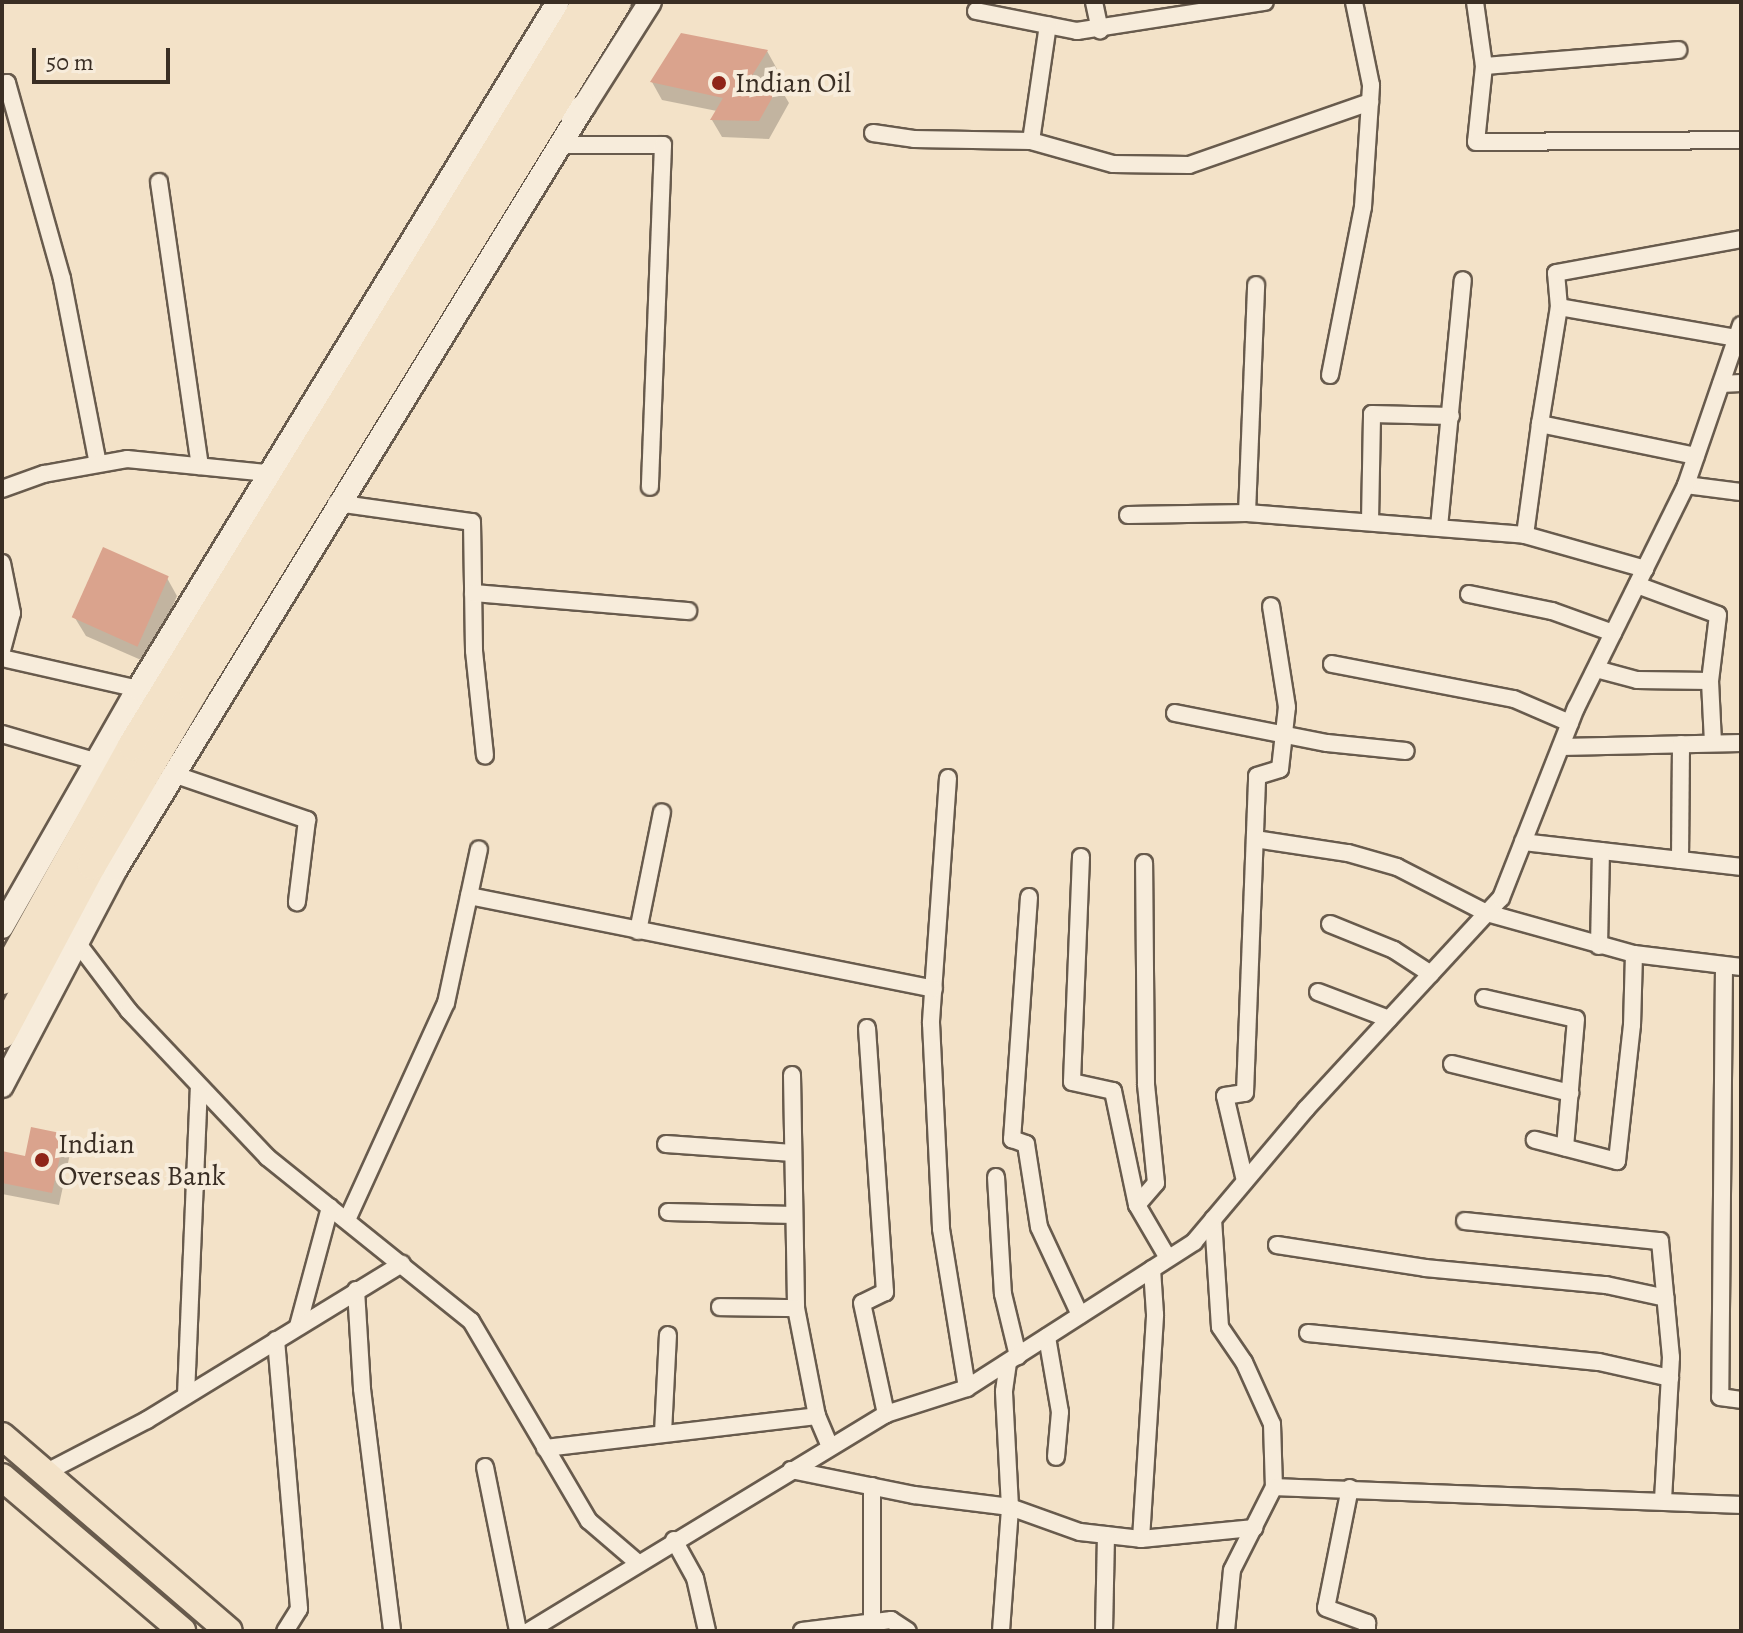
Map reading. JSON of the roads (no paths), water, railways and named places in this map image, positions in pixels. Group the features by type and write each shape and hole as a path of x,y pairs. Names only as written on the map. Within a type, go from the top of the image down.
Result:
{"highway":[{"path":"2,980 132,746 587,2"},
{"path":"2,1034 92,865 194,691 552,137 567,82 617,2"}],"main road":[{"path":"2,1436 229,1631"},
{"path":"2,1477 182,1631"}],"street":[{"path":"2,927 138,689 558,2"},
{"path":"2,1086 76,941 552,137 584,106 650,2"},
{"path":"1094,2 1100,30"},
{"path":"976,11 1048,25 1100,30 1265,2"},
{"path":"1330,375 1363,207 1370,102 1354,2"},
{"path":"1475,2 1484,66 1476,142 1741,140"},
{"path":"1031,141 1048,25"},
{"path":"1484,66 1678,50"},
{"path":"2,84 7,83 62,279 98,464"},
{"path":"873,133 914,139 1031,141 1113,164 1189,165 1370,102"},
{"path":"552,137 663,145 650,487"},
{"path":"159,182 200,466"},
{"path":"1525,535 1559,307 1556,273 1741,239"},
{"path":"1439,527 1463,280"},
{"path":"1247,513 1256,285"},
{"path":"529,1631 674,1540 886,1414 967,1388 1194,1242 1389,1019 1501,898 1570,723 1686,485 1739,332 1559,307"},
{"path":"1721,384 1741,383"},
{"path":"1370,521 1372,414 1451,416"},
{"path":"1540,424 1696,456"},
{"path":"2,489 127,459 268,473"},
{"path":"1686,485 1741,492"},
{"path":"336,503 472,522 473,593 485,755"},
{"path":"1128,515 1247,513 1525,535 1645,569"},
{"path":"2,563 12,613 2,651"},
{"path":"1637,585 1718,615 1710,681 1713,743"},
{"path":"473,593 688,611"},
{"path":"1469,594 1552,611 1613,633"},
{"path":"1245,1181 1225,1096 1245,1093 1257,776 1280,769 1287,707 1271,606"},
{"path":"2,658 138,689"},
{"path":"1332,664 1514,699 1570,723"},
{"path":"1596,669 1637,680 1710,681"},
{"path":"1175,713 1284,731 1327,743 1406,751"},
{"path":"2,734 95,761"},
{"path":"1561,747 1741,743"},
{"path":"1680,860 1681,744"},
{"path":"173,774 307,820 297,902"},
{"path":"948,778 934,989 941,1229 967,1388"},
{"path":"638,931 662,812"},
{"path":"1255,839 1348,853 1397,867 1487,913 1599,946 1634,954 1733,966 1720,1397 1741,1400"},
{"path":"1523,842 1741,867"},
{"path":"347,1220 446,1003 479,849"},
{"path":"1599,946 1601,851"},
{"path":"1081,857 1072,1082 1113,1091 1137,1205 1168,1258"},
{"path":"1137,1205 1156,1183 1146,1084 1144,863"},
{"path":"469,896 934,989"},
{"path":"1029,897 1012,1139 1026,1144 1039,1227 1080,1315"},
{"path":"1330,924 1394,950 1431,974"},
{"path":"76,941 129,1011 267,1157 471,1321 589,1521 638,1563"},
{"path":"1535,1140 1617,1161 1632,1025 1634,954"},
{"path":"1318,992 1389,1019"},
{"path":"1484,998 1576,1019 1565,1148"},
{"path":"867,1028 885,1292 862,1303 886,1414"},
{"path":"1452,1064 1570,1093"},
{"path":"792,1075 796,1308 817,1416 830,1446"},
{"path":"186,1395 199,1086"},
{"path":"666,1144 793,1153"},
{"path":"996,1177 1003,1294 1013,1359 1004,1391 1010,1507 1001,1631"},
{"path":"298,1326 330,1207"},
{"path":"668,1212 794,1215"},
{"path":"1213,1219 1220,1327 1244,1362 1272,1424 1274,1487 1232,1570 1226,1631"},
{"path":"1465,1221 1660,1241 1670,1378 1663,1501"},
{"path":"1277,1245 1425,1268 1606,1285 1666,1298"},
{"path":"43,1474 186,1395 402,1264"},
{"path":"1141,1539 1155,1314 1152,1269"},
{"path":"356,1290 362,1389 392,1631"},
{"path":"720,1307 796,1308"},
{"path":"1308,1333 1599,1362 1670,1378"},
{"path":"663,1433 668,1335"},
{"path":"1047,1337 1060,1412 1056,1457"},
{"path":"276,1340 299,1609 285,1631"},
{"path":"545,1448 817,1416"},
{"path":"485,1467 518,1631"},
{"path":"791,1470 1010,1507 1080,1532 1141,1539 1254,1528"},
{"path":"872,1486 872,1627"},
{"path":"1274,1487 1741,1505"},
{"path":"1350,1488 1326,1608 1367,1623 1367,1631"},
{"path":"1104,1631 1106,1535"},
{"path":"674,1540 695,1578 707,1631"},
{"path":"802,1631 872,1627 891,1620 908,1631"}],"place":[{"name":"Indian Oil","path":"719,83"},
{"name":"Indian Overseas Bank","path":"42,1160"}]}
